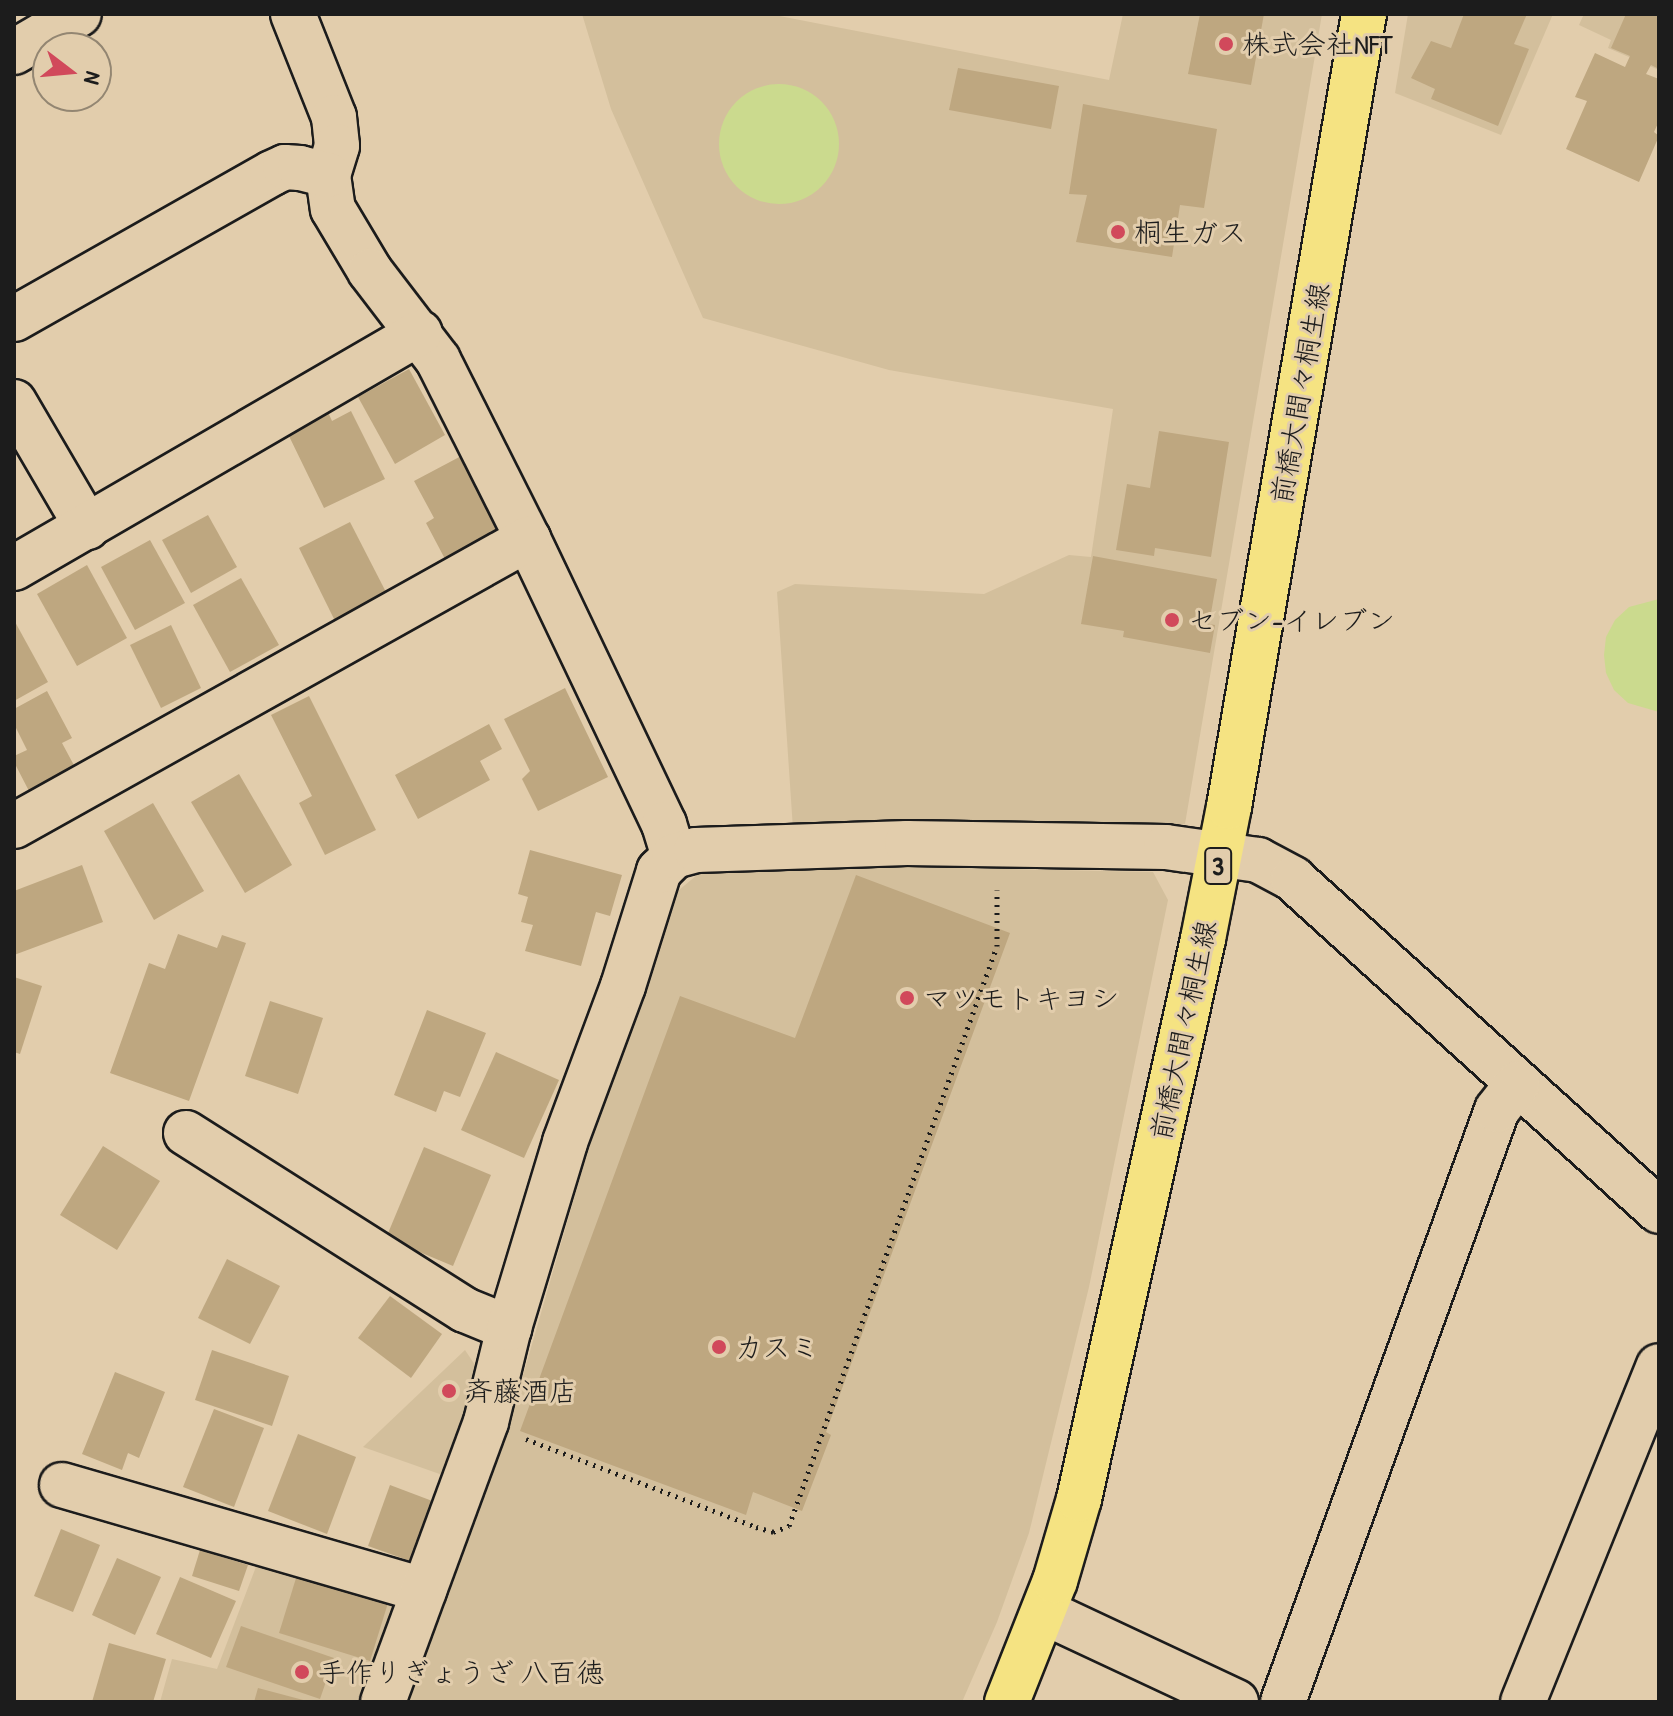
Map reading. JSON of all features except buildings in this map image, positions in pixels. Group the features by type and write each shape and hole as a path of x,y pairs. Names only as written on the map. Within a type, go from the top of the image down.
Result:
{"main road":[{"name":"前橋大間々桐生線","path":"1007,1702 1044,1612 1083,1484 1220,854 1364,14"}],"street":[{"path":"293,14 334,117 337,146 328,175 333,209 370,271 438,360 528,539 664,824 674,856"},
{"path":"14,52 70,16"},
{"path":"14,319 285,167 328,175"},
{"path":"14,568 420,333"},
{"path":"14,402 87,527"},
{"path":"14,826 528,539"},
{"path":"383,1702 486,1422 509,1328 565,1142 623,986 659,871 674,856 696,850 907,843 1166,847 1258,860 1293,879 1659,1211"},
{"path":"1283,1702 1497,1110 1517,1084"},
{"path":"186,1133 465,1310 509,1328"},
{"path":"1523,1702 1654,1377"},
{"path":"62,1485 424,1590"},
{"path":"1044,1612 1236,1702"}],"path":[{"path":"521,1437 756,1527 773,1532 789,1526 997,946 997,884"}],"shaded area":[{"path":"582,14 769,14 1109,80 1123,14 1322,14 1185,824 793,829 777,592 795,584 984,594 1069,555 1091,557 1113,409 889,370 703,318 611,109"},
{"path":"1408,14 1553,14 1501,135 1395,93"},
{"path":"1584,14 1659,14 1659,70 1608,48 1611,40 1579,25"},
{"path":"912,867 1153,872 1168,900 1089,1287 1029,1533 997,1622 962,1702 406,1702 507,1431 588,1150 673,895 703,870"},
{"path":"465,1350 485,1380 451,1478 363,1447"},
{"path":"259,1559 399,1602 361,1702 160,1702 172,1659 217,1669"}],"green space":[{"path":"779,84 802,88 822,101 835,121 839,144 835,167 822,187 802,200 779,204 756,200 736,187 723,167 719,144 723,121 736,101 756,88"},
{"path":"1659,599 1659,712 1628,703 1614,690 1606,673 1604,655 1606,637 1615,620 1629,607"}],"place":[{"name":"株式会社NFT","path":"1226,44"},
{"name":"桐生ガス","path":"1118,232"},
{"name":"セブン-イレブン","path":"1172,620"},
{"name":"マツモトキヨシ","path":"907,998"},
{"name":"カスミ","path":"719,1347"},
{"name":"斉藤酒店","path":"449,1391"},
{"name":"手作りぎょうざ 八百徳","path":"302,1672"}]}
